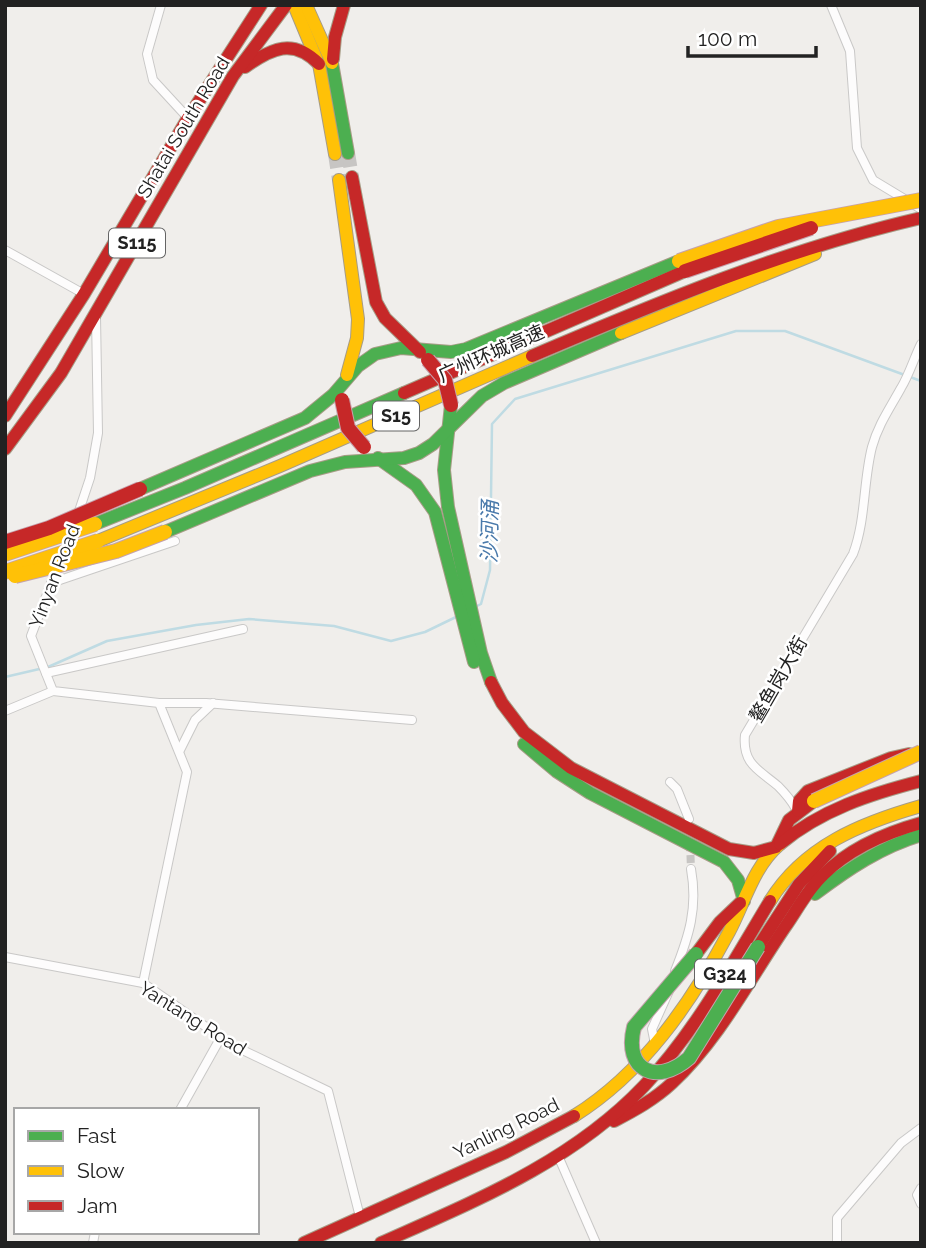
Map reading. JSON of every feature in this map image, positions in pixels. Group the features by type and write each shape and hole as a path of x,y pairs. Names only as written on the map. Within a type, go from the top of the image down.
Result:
{"main road":[{"name":"Shatai South Road","path":"5,416 85,294 188,118 261,5"},
{"name":"Shatai South Road","path":"5,449 43,400 96,314 233,76 286,5"},
{"path":"294,5 325,64"},
{"path":"306,5 325,64 342,154"},
{"path":"325,64 344,5"},
{"path":"249,23 264,33"},
{"path":"233,76 263,53 275,49 300,50 325,64"},
{"path":"338,395 357,338 358,310 346,178 376,302 385,318 417,349 432,355"},
{"path":"390,350 432,355 474,347 692,256 764,230 810,219 921,200"},
{"name":"广州环城高速","path":"5,554 95,524 185,488 685,271 790,234 921,200"},
{"path":"5,578 116,551 310,471 345,462 414,455 433,444 482,396 504,383 727,288 921,218"},
{"name":"广州环城高速","path":"5,572 98,541 188,506 740,269 814,245 921,218"},
{"path":"399,331 432,355 444,378 451,405 444,470 448,507 481,653 490,680 502,703 520,727 552,755 627,805 724,862 732,869 743,887 744,901 731,910 634,1027 630,1044 639,1066 652,1073 668,1073 683,1065 805,874 852,833"},
{"path":"357,338 338,395 346,423 364,447 387,459 416,485 435,512 478,675 490,701 513,733 538,757 578,786 729,849 754,853 776,847 789,820 814,801 921,753"},
{"path":"346,377 375,354 390,350 417,349"},
{"path":"5,542 75,517 280,429 314,412 338,395 358,366"},
{"path":"433,444 446,426 451,405"},
{"path":"444,470 456,430 472,406"},
{"path":"345,462 379,467 416,485"},
{"path":"798,811 799,801 808,791 891,758 921,753"},
{"name":"Yanling Road","path":"303,1243 554,1129 581,1112 611,1089 654,1044 692,994 731,928 759,871 776,847 836,808 877,791 921,781"},
{"name":"G324","path":"381,1243 513,1184 559,1158 603,1126 645,1086 681,1043 790,873 812,853 886,816 921,806"},
{"path":"603,1126 640,1108 691,1065 719,1029 813,886 825,873 882,836 921,823"},
{"path":"794,915 830,883 869,856 897,842 921,835"}],"street":[{"path":"161,5 147,54 153,80 188,118"},
{"path":"831,5 850,51 857,148 873,180 921,209"},
{"path":"5,250 85,294"},
{"name":"Yinyan Road","path":"53,691 31,636 84,498 95,457 98,433 96,314"},
{"name":"鳌鱼岗大街","path":"798,811 786,794 751,763 744,747 745,735 848,566 859,538 873,444 885,413 902,386 921,344"},
{"path":"51,583 175,541"},
{"path":"46,673 243,629"},
{"path":"5,711 53,691 159,703 214,703 412,720"},
{"path":"144,983 187,772 159,703"},
{"path":"180,750 195,720 214,703"},
{"path":"670,782 677,789 689,819"},
{"path":"654,1044 652,1029 667,999 689,937 693,917 691,869"},
{"name":"Yantang Road","path":"5,957 144,983 232,1045 328,1091 360,1217"},
{"path":"181,1108 220,1037"},
{"path":"837,1243 837,1218 901,1143 921,1128"},
{"path":"559,1158 596,1243"},
{"path":"921,1188 916,1195 921,1204"}],"waterway":[{"name":"沙河涌","path":"477,606 481,604 490,570 492,424 515,399 736,331 785,331 921,381"},
{"name":"沙河涌","path":"5,677 48,667 107,641 196,625 249,619 334,626 391,641 425,632 456,617"}],"tunnel":[{"path":"348,153 352,177"},
{"path":"335,154 339,180"},
{"path":"690,843 691,869"}],"traffic: fast":[{"path":"332,63 348,153"},
{"path":"140,489 305,418 333,395 358,366 375,354 401,348 451,352 466,349 679,261"},
{"path":"165,532 310,471 345,462 404,458 419,453 433,444 482,396 504,383 621,333"},
{"path":"95,524 404,393"},
{"path":"451,405 444,470 448,507 481,653 491,682"},
{"path":"378,458 416,485 435,512 474,662"},
{"path":"524,744 556,771 590,793 724,862 738,880 744,901"},
{"path":"815,894 865,860 921,835"},
{"path":"696,954 634,1027 633,1054 645,1070 665,1071 677,1067 689,1058 758,947"}],"traffic: slow":[{"path":"294,5 316,58"},
{"path":"306,5 332,63"},
{"path":"319,64 335,154"},
{"path":"339,180 358,319 357,338 347,375"},
{"path":"679,261 778,227 921,200"},
{"path":"621,333 815,254"},
{"path":"98,541 280,466 532,356"},
{"path":"5,554 95,524"},
{"path":"15,576 116,551 165,532"},
{"path":"5,572 98,541"},
{"path":"814,801 921,752"},
{"path":"770,901 800,865 836,839 877,820 921,806"},
{"path":"574,1116 622,1079 663,1034 714,959 756,874 780,844"}],"traffic: jam":[{"path":"5,416 84,294 188,118 261,5"},
{"path":"5,449 61,373 233,76 286,5"},
{"path":"333,59 335,37 344,5"},
{"path":"245,67 264,55 282,49 300,51 319,64"},
{"path":"352,177 376,302 385,318 420,352"},
{"path":"532,356 724,278 821,245 921,218"},
{"path":"685,271 811,228"},
{"path":"404,393 685,271"},
{"path":"428,360 445,380 451,405"},
{"path":"342,400 348,428 364,447"},
{"path":"5,542 49,528 140,489"},
{"path":"491,682 502,703 524,732 571,768 729,849 754,853 776,847 789,820 814,801"},
{"path":"798,811 799,801 808,791 891,758 909,754"},
{"path":"780,844 829,813 921,781"},
{"path":"614,1121 659,1094 689,1066 733,1008 802,900 823,875 844,857 868,843 921,823"},
{"path":"758,947 799,884 830,851"},
{"path":"381,1243 521,1177 586,1137 616,1113 644,1086 680,1043 712,997 770,901"},
{"path":"696,954 720,922 740,903"},
{"path":"304,1243 506,1152 574,1116"}]}
